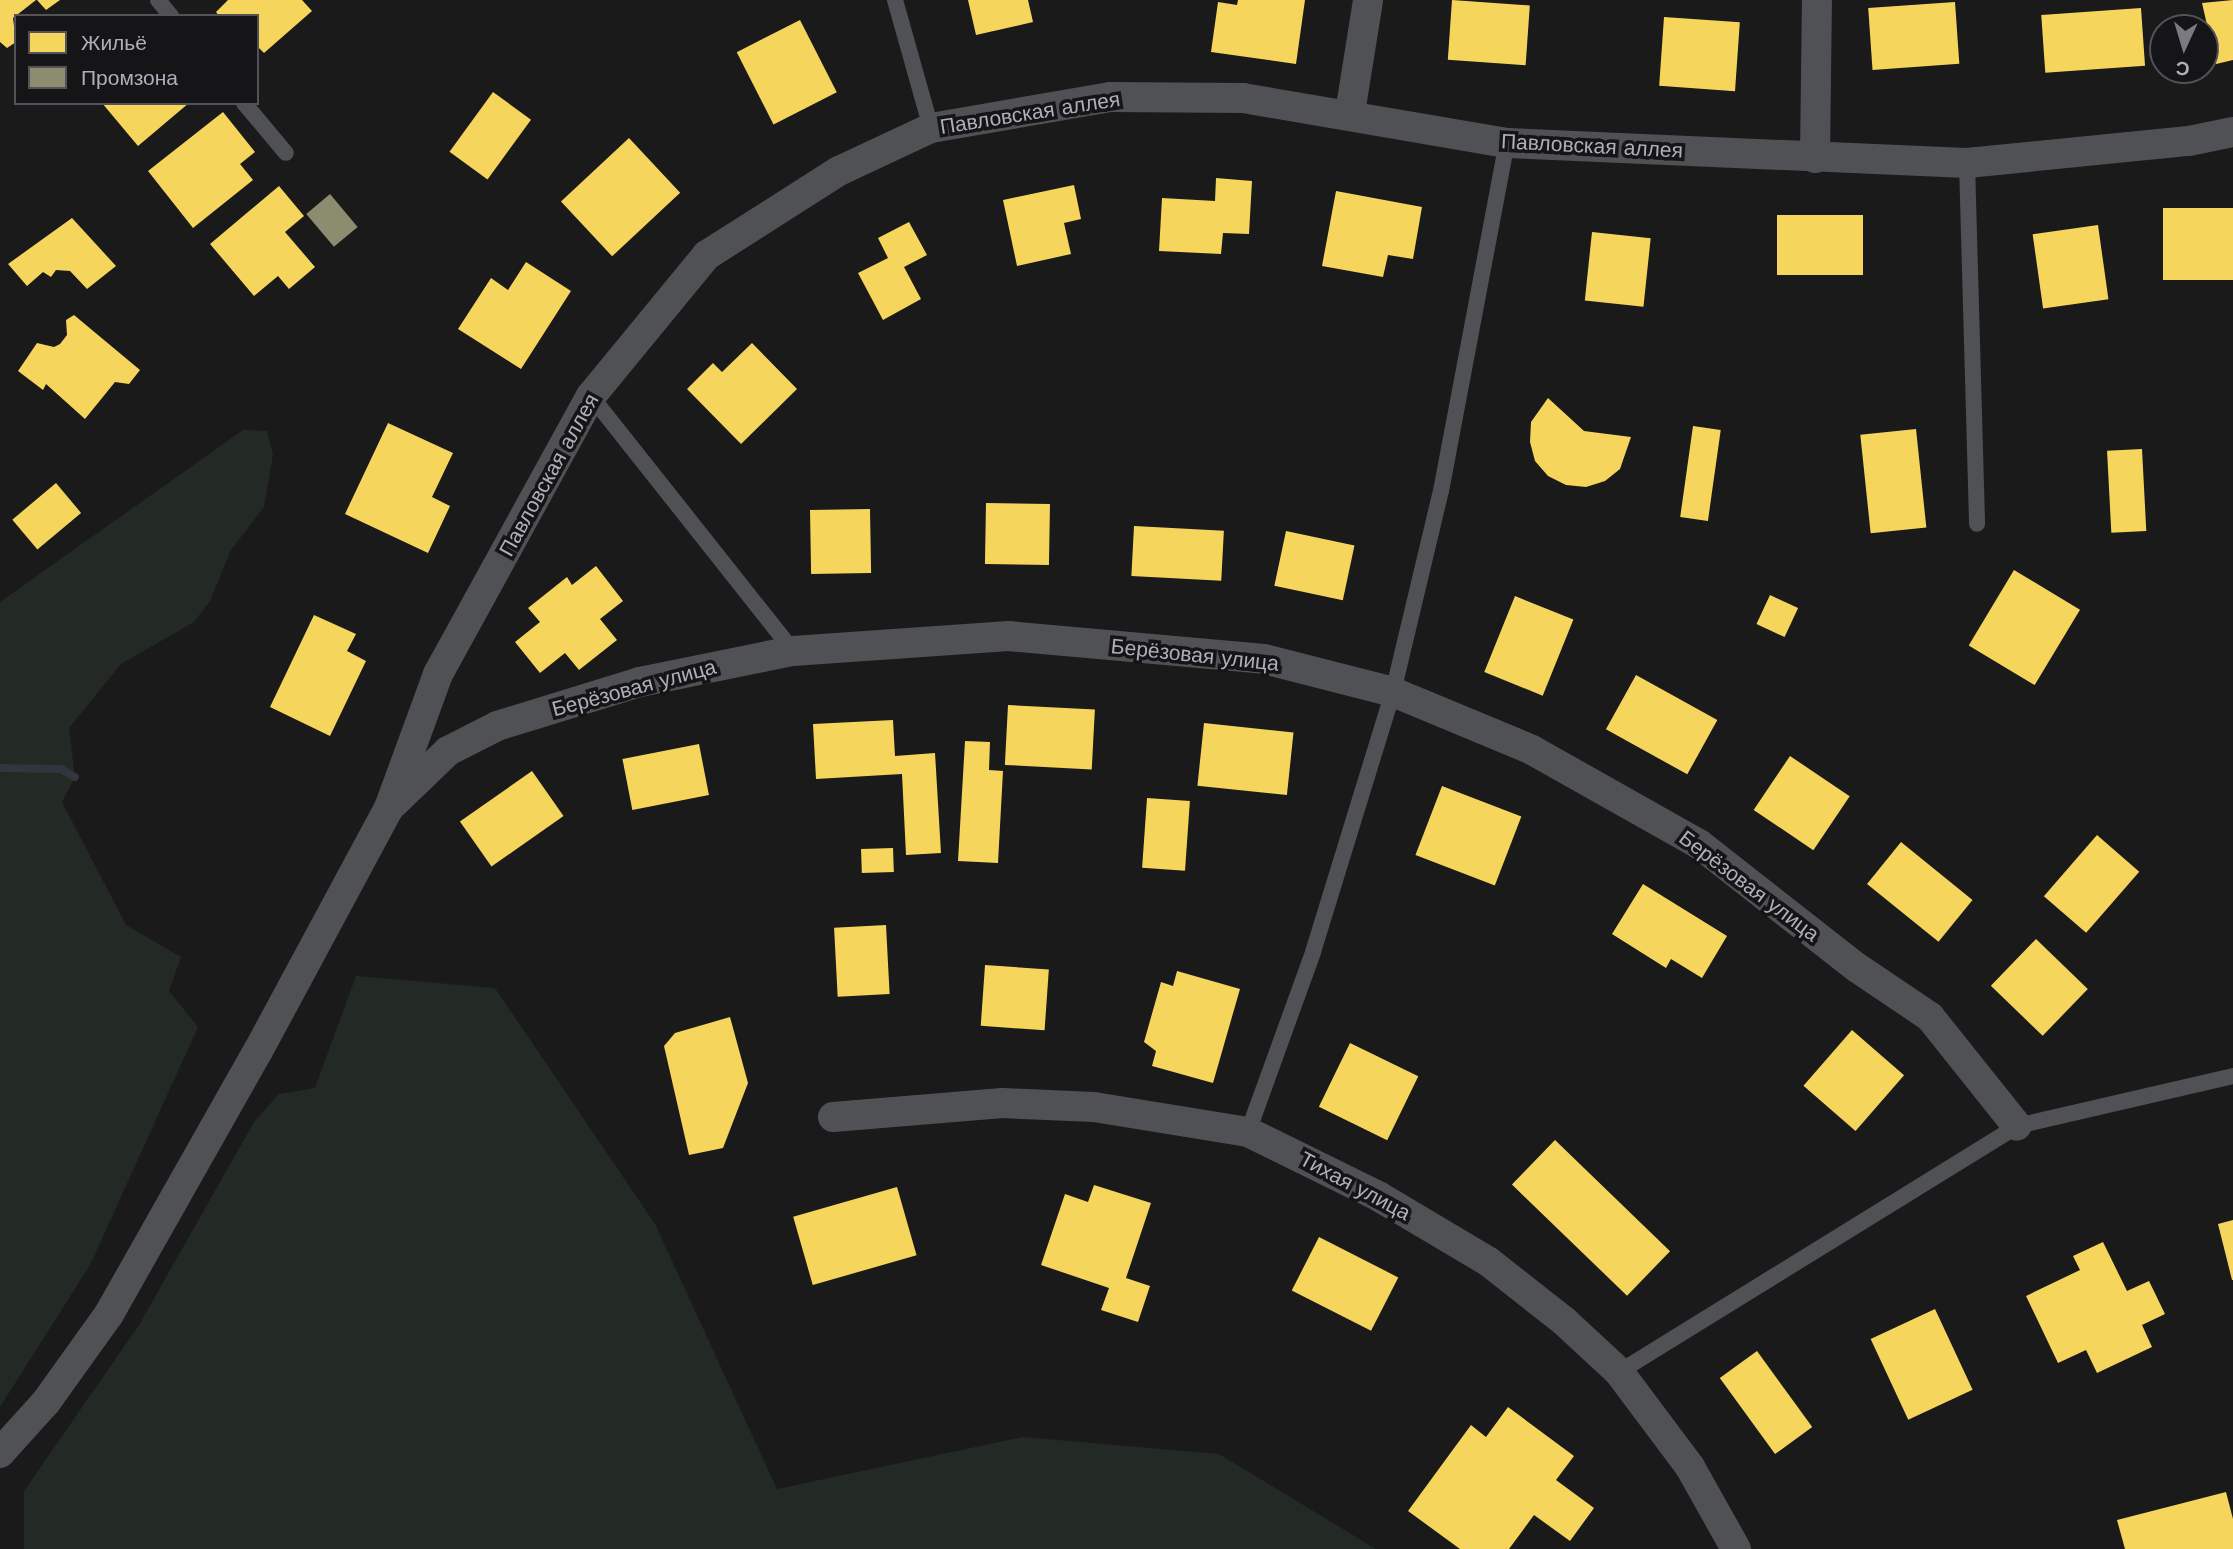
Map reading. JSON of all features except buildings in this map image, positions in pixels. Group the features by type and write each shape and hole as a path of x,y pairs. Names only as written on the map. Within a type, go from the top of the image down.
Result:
{"street":[{"path":"1350,113 1368,0"},
{"path":"1815,158 1817,0"},
{"name":"Павловская аллея","path":"389,808 438,674 591,396 707,255 839,171 931,128 1110,97 1242,98 1350,113 1507,143 1967,163 2189,141 2233,132"},
{"name":"Берёзовая улица","path":"389,808 448,751 497,726 640,682 793,651 1008,636 1264,659 1393,692 1532,750 1699,844 1857,967 1930,1017 2017,1126"},
{"path":"0,1453 46,1402 109,1314 389,808"},
{"name":"Тихая улица","path":"833,1117 1002,1103 1068,1106 1248,1132 1378,1196 1489,1262 1564,1321 1619,1372 1690,1467 1736,1549"}],"lane":[{"path":"158,0 169,14"},
{"path":"895,0 931,128"},
{"path":"246,105 286,153"},
{"path":"1248,1132 1313,953 1393,692 1441,491 1507,143"},
{"path":"1967,163 1978,524"},
{"path":"591,396 793,651"},
{"path":"1619,1372 2017,1126 2233,1076"}],"shaded area":[{"path":"243,430 267,431 273,455 264,507 231,550 210,601 194,622 121,664 69,728 75,777 62,802 126,925 181,957 169,991 198,1027 90,1265 0,1407 0,602"},
{"path":"356,976 495,988 655,1224 777,1489 1023,1437 1219,1454 1376,1549 24,1549 24,1491 139,1325 254,1122 279,1094 315,1088"}],"waterway":[{"path":"0,768 61,769 75,777"}]}
